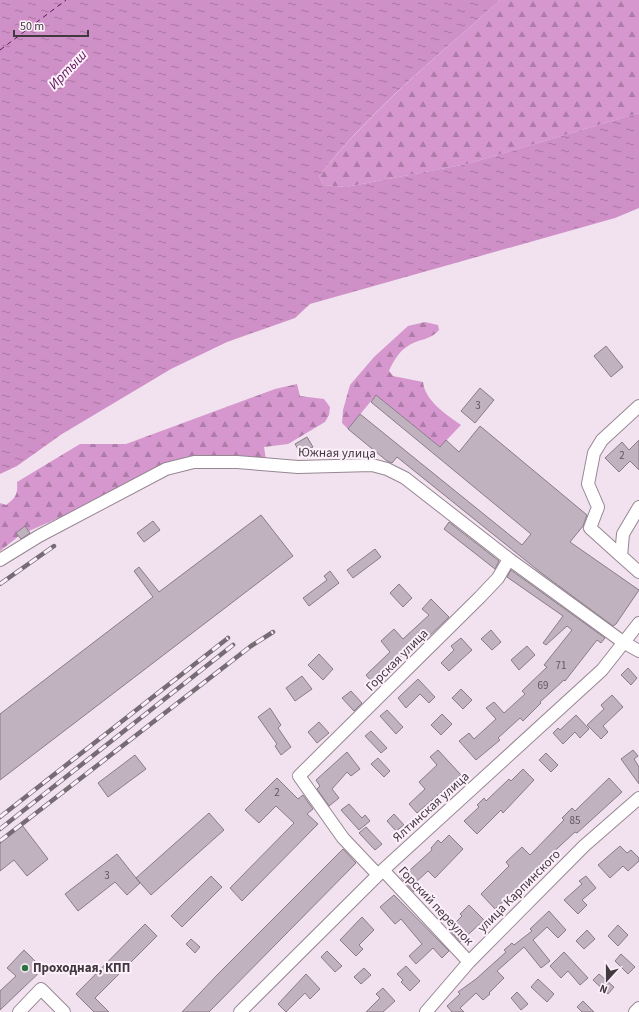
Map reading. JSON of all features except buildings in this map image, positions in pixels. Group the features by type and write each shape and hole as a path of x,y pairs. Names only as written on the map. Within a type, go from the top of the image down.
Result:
{"street":[{"path":"639,406 602,440 594,453 588,484 598,507 590,528 639,572"},
{"name":"Южная улица","path":"0,560 39,536 166,469 194,462 237,462 298,467 372,465 387,469 405,478 509,559 623,642 639,651"},
{"path":"621,556 623,534 639,507"},
{"name":"Горская улица","path":"299,776 480,597 498,578 509,559"},
{"name":"Ялтинская улица","path":"240,1012 380,872 602,670 639,623"},
{"name":"Горский переулок","path":"299,776 343,838 380,872 469,962"},
{"name":"улица Карпинского","path":"426,1012 469,962 584,846 639,798"},
{"path":"19,1012 41,989 64,1012"},
{"path":"635,1012 639,1008"}],"green space":[{"path":"500,0 639,0 639,113 467,164 346,187 323,185 319,176 360,129 406,84"},
{"path":"425,322 438,325 439,330 432,336 412,343 405,348 392,364 389,371 393,376 423,382 432,401 443,412 461,425 440,447 376,395 348,429 342,423 343,410 350,385 374,357 408,326"},
{"path":"297,384 300,396 324,399 330,407 329,415 325,422 288,444 264,447 266,460 190,460 29,531 25,526 16,533 19,536 0,551 0,503 6,505 14,498 17,493 17,482 80,444 126,444 275,389"}],"water":[{"name":"Иртыш","path":"0,0 500,0 382,106 319,176 323,185 346,187 467,164 639,113 639,208 615,218 310,304 295,318 227,342 171,369 62,434 17,466 0,474"}],"ferry route":[{"path":"0,50 66,0"}],"railway":[{"path":"0,584 54,546"},
{"path":"0,841 251,646 273,632"},
{"path":"0,817 228,638"},
{"path":"0,829 233,645"}],"place":[{"name":"Проходная, КПП","path":"25,968"}]}
